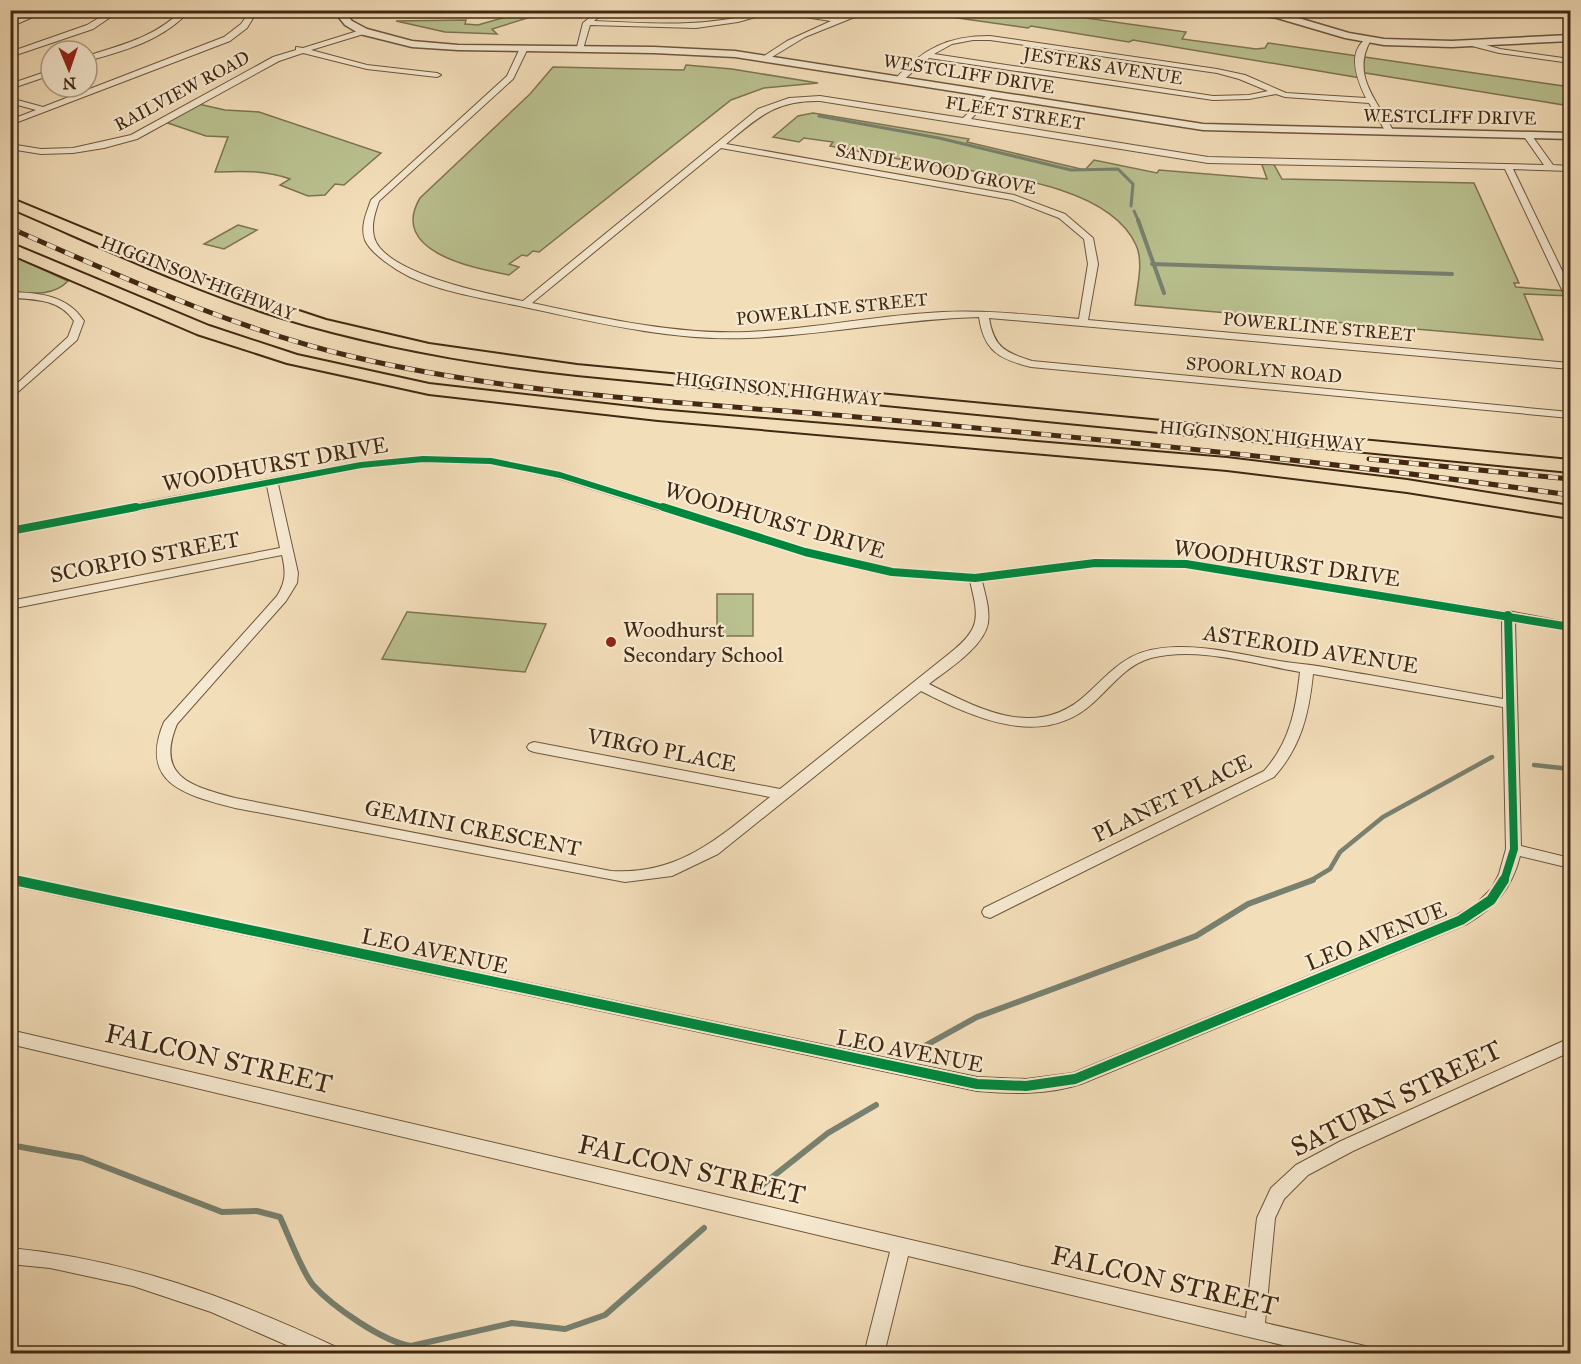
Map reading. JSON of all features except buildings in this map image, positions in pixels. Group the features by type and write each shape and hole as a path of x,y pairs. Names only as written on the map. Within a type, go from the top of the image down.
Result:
{"highway":[{"name":"HIGGINSON HIGHWAY","path":"10,202 216,288 283,313 371,337 464,356 589,371 1570,466"},
{"name":"HIGGINSON HIGHWAY","path":"10,249 203,330 293,359 429,389 509,400 647,414 1227,464 1407,486 1570,514"}],"street":[{"path":"10,25 46,10"},
{"path":"10,55 90,27 118,10"},
{"path":"99,55 159,33 171,26 187,10"},
{"path":"10,123 227,39 244,26 255,10"},
{"name":"WESTCLIFF DRIVE","path":"338,10 342,18 364,31 394,40 435,46 677,50 767,58 1203,127 1570,136"},
{"path":"579,49 587,23 604,10"},
{"path":"751,10 759,14"},
{"path":"767,58 781,48 869,10"},
{"path":"1230,10 1259,11 1367,40 1475,44 1570,38"},
{"path":"587,23 716,24 738,21 759,14 805,15 841,21"},
{"name":"RAILVIEW ROAD","path":"10,146 33,150 67,151 102,147 126,139 276,58 364,31"},
{"path":"899,79 941,44 952,40 999,39 1217,71 1252,81 1274,92 1320,99 1373,101"},
{"path":"1367,40 1358,54 1357,67 1390,132"},
{"path":"1475,44 1499,51 1570,61"},
{"name":"POWERLINE STREET","path":"524,48 510,77 380,194 371,208 368,222 370,240 388,260 408,272 448,287 646,330 708,335 774,334 940,315 983,314 1570,366"},
{"path":"299,50 335,63 438,75"},
{"name":"JESTERS AVENUE","path":"927,55 1213,98 1249,97 1274,92"},
{"path":"10,87 39,76"},
{"path":"965,121 990,94"},
{"name":"FLEET STREET","path":"525,303 769,106 796,99 824,99 1208,160 1570,168"},
{"path":"10,100 44,110"},
{"path":"1527,135 1551,168"},
{"name":"SANDLEWOOD GROVE","path":"718,146 1005,196 1051,210 1075,224 1091,243 1093,264 1083,322"},
{"path":"1508,167 1570,296"},
{"path":"10,396 73,338 79,321 75,314 58,302 12,297"},
{"name":"SPOORLYN ROAD","path":"983,314 987,339 992,345 1010,357 1031,364 1570,415"},
{"name":"WOODHURST DRIVE","path":"10,531 272,481 393,461 455,459 491,461 560,475 837,561 909,574 975,578 1095,563 1186,564 1508,615 1570,627"},
{"name":"GEMINI CRESCENT","path":"272,481 292,573 287,590 177,713 166,731 163,752 165,766 171,775 190,790 290,814 625,878 667,872 693,862 730,838 974,641 982,629 984,614 975,578"},
{"name":"SCORPIO STREET","path":"10,605 287,550"},
{"name":"LEO AVENUE","path":"10,879 977,1084 1014,1088 1046,1086 1076,1079 1461,920 1479,910 1498,894 1509,873 1514,849 1508,615"},
{"name":"ASTEROID AVENUE","path":"920,685 983,714 1014,722 1040,721 1063,717 1094,695 1118,670 1138,658 1159,652 1216,653 1509,704"},
{"name":"PLANET PLACE","path":"990,912 1269,774 1288,752 1301,723 1307,668"},
{"name":"VIRGO PLACE","path":"534,747 783,794"},
{"path":"1514,849 1570,863"},
{"name":"FALCON STREET","path":"10,1037 1361,1353"},
{"name":"SATURN STREET","path":"1255,1329 1266,1218 1277,1194 1302,1170 1357,1142 1570,1045"},
{"path":"874,1353 902,1246"},
{"path":"10,1256 84,1267 170,1288 269,1324 329,1353"}],"green space":[{"path":"530,10 550,11 492,29 497,34 445,32 396,21 466,20 465,24 478,25"},
{"path":"908,11 1036,11 1186,32 1182,39 1256,49 1265,48 1268,43 1570,87 1570,106 1359,72 1361,78 1133,40 1129,42 1031,26 1028,28"},
{"path":"686,65 732,69 818,83 764,88 731,100 539,252 533,251 527,256 522,255 509,264 519,267 509,275 476,268 439,254 425,244 415,232 413,217 420,198 530,94 553,67 684,70"},
{"path":"194,103 225,110 259,112 381,153 344,185 335,184 325,195 308,196 280,185 290,179 271,174 243,171 215,172 228,137 206,136 162,121"},
{"path":"813,113 969,139 967,142 1085,170 1094,160 1157,173 1159,170 1267,179 1261,162 1273,163 1282,179 1474,183 1519,283 1514,283 1516,287 1567,291 1570,296 1524,294 1543,340 1135,305 1140,259 1136,245 1122,225 1102,209 1077,196 1019,179 830,146 833,142 804,138 799,142 773,137 798,116"},
{"path":"238,225 257,230 224,249 204,244"},
{"path":"11,255 68,281 48,292 11,292"},
{"path":"717,594 753,594 753,636 717,636"},
{"path":"407,612 546,624 525,672 382,659"}],"waterway":[{"path":"819,116 939,138 1071,170 1118,169 1133,184 1131,206"},
{"path":"1134,211 1139,222"},
{"path":"1138,220 1154,264"},
{"path":"1154,264 1452,274"},
{"path":"1154,264 1164,293"},
{"path":"1310,881 1330,869 1340,852 1383,817 1492,757"},
{"path":"1534,765 1570,769"},
{"path":"921,1048 977,1017 1196,936 1248,904 1313,880"},
{"path":"757,1189 828,1133 876,1105"},
{"path":"10,1145 82,1158 222,1212 257,1211 280,1217 295,1253 313,1285 345,1312 373,1330 387,1338 411,1346 512,1323 565,1329 605,1315 704,1228"}],"railway":[{"path":"10,228 136,283 222,317 309,345 415,370 599,396 846,416 1118,442 1390,471 1570,495"},
{"path":"1369,459 1570,479"}],"cycle path":[{"path":"10,531 361,465 423,459 491,461 560,475 805,552 892,572 975,578 1095,563 1186,564 1570,627"},
{"path":"10,879 977,1084 1026,1086 1062,1082 1075,1079 1461,920 1491,900 1503,883 1514,849 1508,615"}],"place":[{"name":"Woodhurst Secondary School","path":"611,642"}]}
